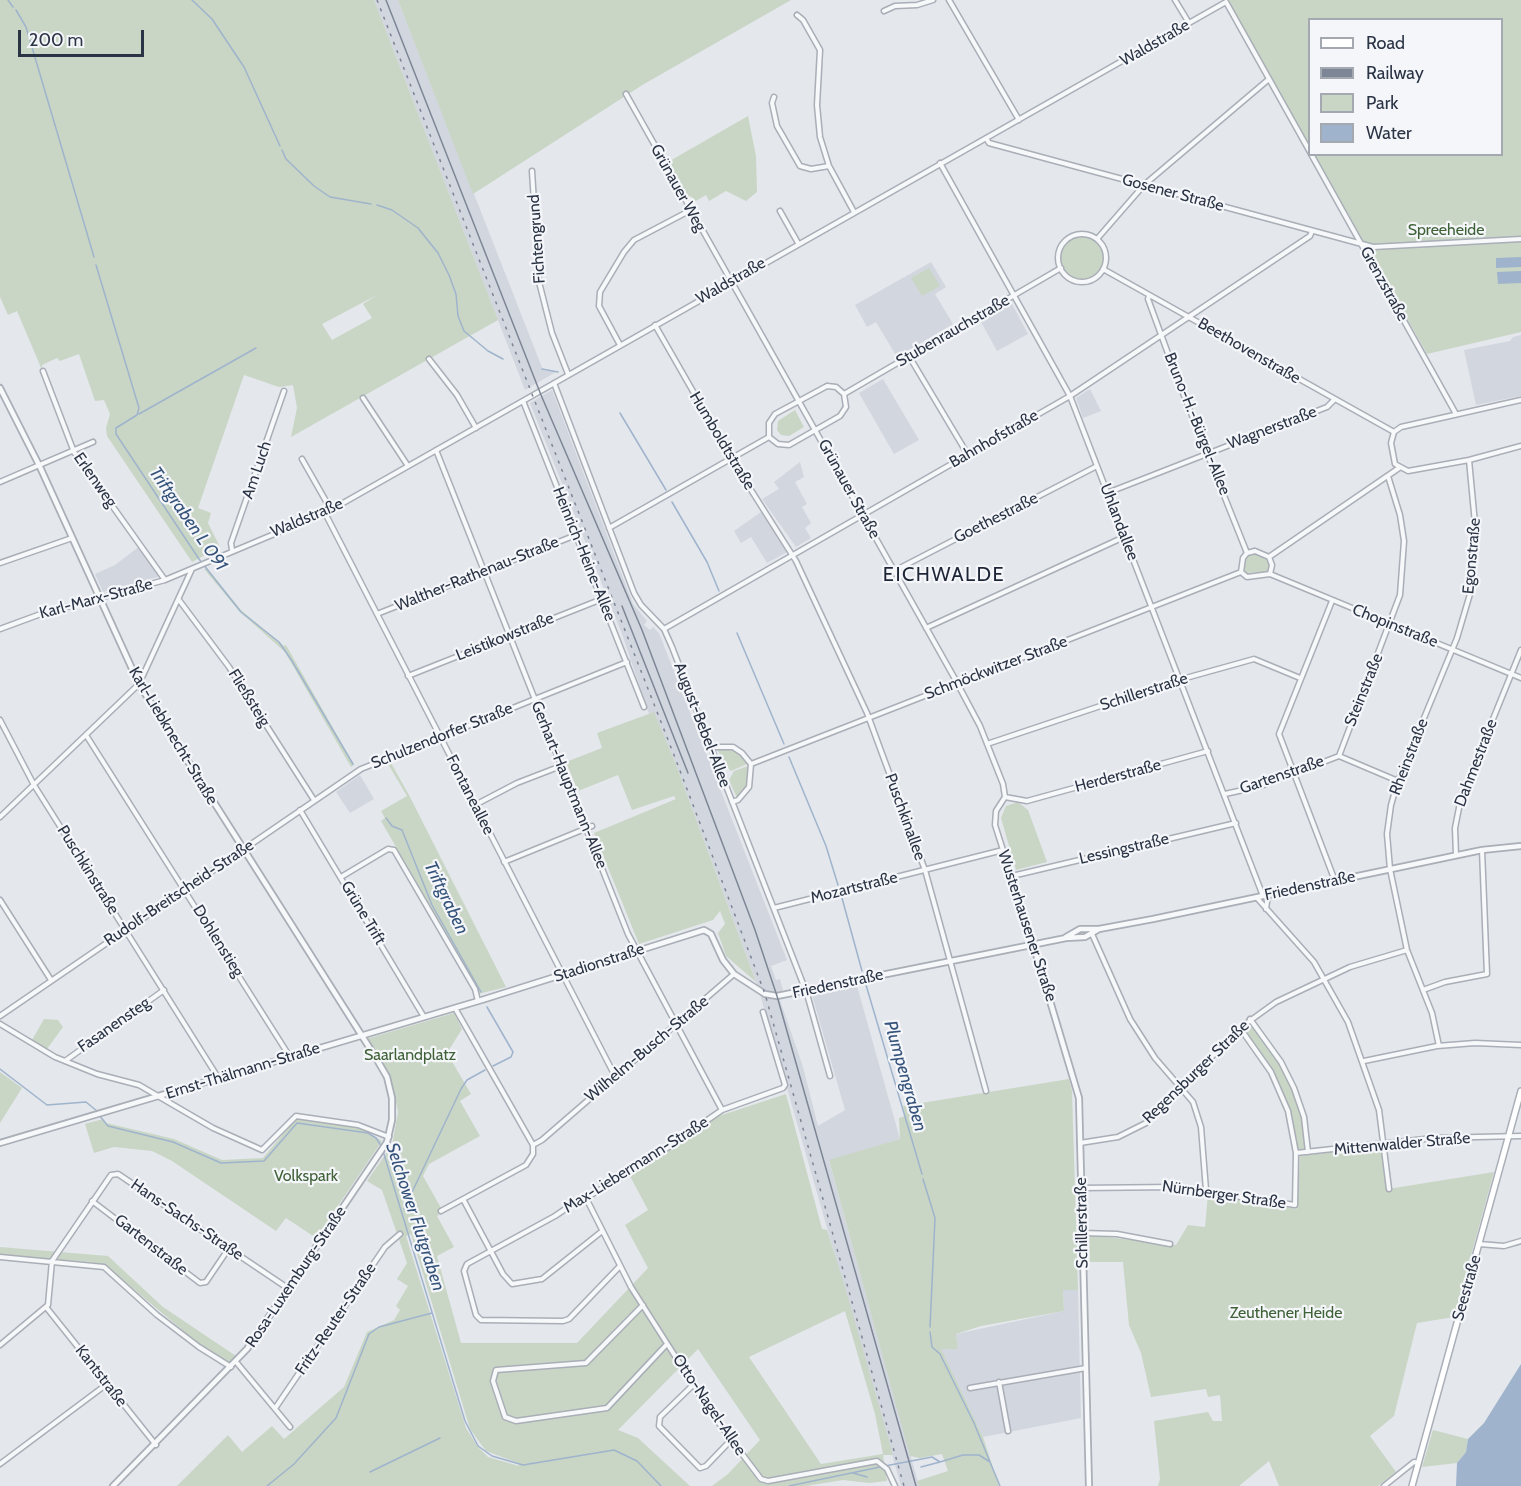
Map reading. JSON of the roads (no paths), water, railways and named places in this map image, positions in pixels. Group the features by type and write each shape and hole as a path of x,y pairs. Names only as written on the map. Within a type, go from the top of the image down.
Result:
{"main road":[{"name":"Seestraße","path":"1412,1486 1521,1091"}],"street":[{"path":"884,11 895,6 917,5 933,0"},
{"path":"949,0 1019,120"},
{"path":"1175,0 1189,23"},
{"name":"Waldstraße","path":"205,563 331,510 1226,2"},
{"name":"Grenzstraße","path":"1226,2 1308,149"},
{"path":"797,15 803,20 820,50 818,121 830,165 854,212"},
{"path":"1097,239 1144,185 1269,79"},
{"name":"Grünauer Weg","path":"626,94 731,281"},
{"path":"774,97 772,103 777,126 800,166 811,169 830,165"},
{"name":"Gosener Straße","path":"986,138 989,143 1362,245 1379,247 1521,239"},
{"name":"Grenzstraße","path":"1312,156 1456,414"},
{"name":"Uhlandallee","path":"940,163 1070,396 1263,896"},
{"name":"Fichtengrund","path":"532,171 539,282 552,333 568,375"},
{"path":"620,345 599,306 601,291 624,252 634,240 691,210"},
{"path":"780,211 798,243"},
{"name":"Bahnhofstraße","path":"664,629 1070,396 1310,236 1312,231"},
{"path":"1080,234 1097,239 1106,254 1103,269 1095,278 1081,282 1068,277 1061,268 1059,253 1066,241 1080,234"},
{"name":"Stubenrauchstraße","path":"844,394 1061,268"},
{"name":"Beethovenstraße","path":"1103,269 1394,432"},
{"name":"Grünauer Straße","path":"731,281 957,683 987,744 1003,784 1005,796"},
{"name":"Bruno-H.-Bürgel-Allee","path":"1149,296 1148,299 1247,553"},
{"name":"Humboldtstraße","path":"655,325 731,458 793,554"},
{"path":"909,356 968,455"},
{"path":"429,359 453,389 476,428"},
{"name":"Erlenweg","path":"43,371 74,452 165,580"},
{"name":"August-Bebel-Allee","path":"554,383 637,599 664,629 805,990 830,1076"},
{"path":"827,386 836,387 844,394 846,404 843,412 816,430 789,445 778,444 769,437 771,419 798,400 827,386"},
{"name":"Karl-Liebknecht-Straße","path":"0,388 40,467 139,684 362,1035"},
{"name":"Am Luch","path":"232,550 231,543 284,391"},
{"path":"363,398 408,466"},
{"name":"Wagnerstraße","path":"1107,493 1327,407 1334,400"},
{"path":"1521,400 1404,426 1394,432 1391,454 1399,468 1408,471 1469,460 1519,447 1521,455"},
{"name":"Heinrich-Heine-Allee","path":"523,401 644,707"},
{"path":"609,528 769,437"},
{"path":"0,482 40,467 93,442"},
{"name":"Gerhart-Hauptmann-Allee","path":"436,450 637,951 722,1110"},
{"path":"302,459 331,510"},
{"name":"Egonstraße","path":"1452,650 1466,610 1475,561 1475,506 1469,460"},
{"name":"Goethestraße","path":"894,571 1097,466"},
{"path":"1269,557 1399,468"},
{"name":"Steinstraße","path":"1339,756 1400,596 1404,541 1400,515 1388,476"},
{"name":"Fontaneallee","path":"325,513 615,1076"},
{"name":"Walther-Rathenau-Straße","path":"377,615 576,535"},
{"path":"926,628 1124,537"},
{"path":"0,563 72,538"},
{"path":"1260,552 1269,557 1272,565 1270,574 1247,576 1241,572 1240,562 1247,553 1260,552"},
{"name":"Puschkinallee","path":"793,554 869,717 925,870 986,1091"},
{"name":"Karl-Marx-Straße","path":"0,629 36,615 165,580 205,563"},
{"path":"0,817 139,684 192,569"},
{"name":"Schmöckwitzer Straße","path":"751,764 1241,572"},
{"name":"Chopinstraße","path":"1270,574 1521,678"},
{"name":"Leistikowstraße","path":"408,676 602,599"},
{"name":"Fließsteig","path":"179,600 229,667 314,800"},
{"path":"1332,601 1279,732 1335,881"},
{"name":"Rheinstraße","path":"1439,1046 1432,1013 1407,950 1390,869 1388,825 1398,781 1452,650"},
{"name":"Dahmestraße","path":"1456,855 1455,828 1460,802 1521,650"},
{"name":"Schillerstraße","path":"987,744 1180,679 1254,659 1300,678"},
{"name":"Schulzendorfer Straße","path":"359,770 627,662"},
{"name":"Puschkinstraße","path":"0,720 34,785 219,1078"},
{"name":"Dohlenstieg","path":"86,735 290,1057"},
{"path":"710,747 731,746 742,753 751,764 749,788 732,802"},
{"name":"Herderstraße","path":"1005,796 1028,801 1208,751"},
{"path":"1339,756 1398,781"},
{"name":"Gartenstraße","path":"1225,794 1261,786 1339,756"},
{"path":"475,804 517,783 561,766"},
{"name":"Rudolf-Breitscheid-Straße","path":"0,1016 359,770"},
{"name":"Wusterhausener Straße","path":"1005,796 995,816 1003,850 1075,1078"},
{"name":"Grüne Trift","path":"300,810 424,1017"},
{"name":"Lessingstraße","path":"1012,876 1236,823"},
{"path":"504,862 592,826"},
{"name":"Friedenstraße","path":"1066,938 1080,929 1099,929 1456,855 1521,846"},
{"path":"341,877 388,849 394,850 473,986 478,1001"},
{"name":"Mozartstraße","path":"774,908 1003,850"},
{"path":"1423,990 1445,982 1487,974 1482,850"},
{"path":"1263,896 1266,910"},
{"path":"1263,896 1266,910 1324,978 1348,1022 1364,1061 1378,1108 1385,1143 1389,1189"},
{"path":"0,900 51,980"},
{"name":"Friedenstraße","path":"734,974 753,988 773,996 1034,944 1066,938 1080,938 1099,929"},
{"name":"Stadionstraße","path":"485,999 706,930 711,934 723,960 734,974"},
{"path":"1092,934 1130,1019 1155,1058 1193,1102 1202,1127 1206,1190"},
{"name":"Regensburger Straße","path":"1080,1143 1110,1140 1140,1126 1240,1028 1288,996 1324,978 1374,958 1407,950"},
{"name":"Wilhelm-Busch-Straße","path":"533,1144 560,1124 734,974"},
{"name":"Fasanensteg","path":"65,1061 164,990"},
{"name":"Ernst-Thälmann-Straße","path":"0,1143 485,999"},
{"path":"441,1211 530,1162 533,1154 533,1144 455,1008"},
{"name":"Max-Liebermann-Straße","path":"620,1266 566,1320 484,1322 476,1315 464,1269 467,1264 555,1216 576,1201 586,1198 651,1159 722,1110 784,1087 763,1012"},
{"path":"1250,1020 1281,1062 1290,1080 1304,1118 1308,1152"},
{"path":"0,1024 65,1061 97,1074 139,1085 213,1128 262,1150 296,1116 358,1125 389,1137"},
{"path":"1240,1028 1262,1057 1277,1084 1288,1111 1296,1153"},
{"name":"Rosa-Luxemburg-Straße","path":"114,1486 237,1363 289,1289 389,1137 393,1112 389,1084 384,1071 362,1035"},
{"path":"1364,1061 1439,1046 1475,1043 1521,1045"},
{"name":"Schillerstraße","path":"1075,1078 1079,1098 1089,1486"},
{"name":"Mittenwalder Straße","path":"1296,1153 1434,1138 1521,1136"},
{"name":"Nürnberger Straße","path":"1081,1188 1149,1186 1206,1190 1295,1205 1296,1153"},
{"name":"Hans-Sachs-Straße","path":"52,1261 111,1175 118,1174 289,1289"},
{"name":"Otto-Nagel-Allee","path":"586,1198 620,1266 667,1344 731,1440 764,1481 874,1461 884,1466 895,1486"},
{"path":"463,1199 509,1282 534,1281 544,1277 602,1232"},
{"name":"Gartenstraße","path":"92,1201 200,1283 206,1282 229,1248"},
{"path":"1082,1233 1117,1234 1170,1244"},
{"name":"Fritz-Reuter-Straße","path":"276,1407 384,1248 400,1234"},
{"path":"1479,1244 1504,1246 1521,1241"},
{"path":"0,1257 93,1264 106,1268 157,1315 232,1367"},
{"path":"0,1345 46,1307 50,1298 52,1261"},
{"path":"643,1305 586,1363 496,1370 493,1381 505,1417 516,1421 607,1408 667,1344"},
{"name":"Kantstraße","path":"46,1307 156,1445"},
{"path":"237,1363 276,1407 290,1427"},
{"path":"970,1388 1086,1368"},
{"path":"999,1382 1008,1431"},
{"path":"0,1464 106,1384"},
{"path":"693,1385 660,1417 659,1426 700,1468 706,1467 731,1440"},
{"path":"1384,1486 1414,1462 1418,1463"}],"water":[{"path":"1521,257 1521,267 1496,268 1496,258"},
{"path":"1521,271 1521,283 1498,284 1497,272"},
{"path":"1521,1364 1521,1486 1456,1486 1457,1463 1466,1452 1468,1439 1484,1423"}],"waterway":[{"name":"Triftgraben L 091","path":"8,0 13,7"},
{"name":"Plumpengraben","path":"192,0 212,19 244,67 280,146"},
{"name":"Triftgraben L 091","path":"16,10 26,27 94,257"},
{"name":"Plumpengraben","path":"282,150 286,159 314,186 330,197 371,204"},
{"name":"Plumpengraben","path":"377,205 392,210 418,228 438,253 449,275 456,294 458,316 464,331 488,351 503,359"},
{"name":"Triftgraben L 091","path":"96,265 139,408 137,415 116,428 116,434 199,559 241,612 279,642 353,764"},
{"path":"139,414 256,348"},
{"name":"Plumpengraben","path":"542,369 558,372"},
{"name":"Plumpengraben","path":"620,413 666,490"},
{"name":"Plumpengraben","path":"672,502 707,562 719,591"},
{"name":"Plumpengraben","path":"737,633 784,744"},
{"name":"Plumpengraben","path":"789,757 826,846 838,885"},
{"name":"Triftgraben","path":"386,818 392,826 402,830 432,905 481,992"},
{"name":"Plumpengraben","path":"842,898 862,971"},
{"name":"Plumpengraben","path":"866,985 922,1174"},
{"name":"Triftgraben","path":"487,1007 513,1052 511,1057 493,1066"},
{"name":"Selchower Flutgraben","path":"0,1069 47,1105 86,1102 97,1111"},
{"name":"Triftgraben","path":"404,1209 461,1089 467,1080 485,1070"},
{"name":"Selchower Flutgraben","path":"99,1115 108,1126 173,1142 221,1163 264,1161 297,1123 368,1133 376,1138 382,1147"},
{"name":"Selchower Flutgraben","path":"383,1151 465,1421 478,1446 492,1456 523,1465 614,1450 637,1461 661,1486"},
{"name":"Plumpengraben","path":"923,1179 935,1218 930,1327"},
{"path":"267,1486 294,1464 336,1418 369,1334 379,1327 432,1313"},
{"name":"Plumpengraben","path":"930,1332 932,1347 940,1354 974,1423 990,1462"},
{"path":"370,1472 440,1438"},
{"name":"Selchower Flutgraben","path":"885,1466 932,1457 940,1462 963,1455 979,1455 990,1462 1000,1486"},
{"path":"921,1467 940,1462"},
{"name":"Selchower Flutgraben","path":"789,1486 880,1467"},
{"name":"Selchower Flutgraben","path":"853,1473 867,1477"}],"tram line":[{"path":"386,0 541,395 642,630 755,930 777,996 916,1486"},
{"path":"622,606 688,773"}],"railway":[{"path":"377,0 674,755 765,994 904,1486"}],"district":[{"name":"EICHWALDE","path":"944,575"}],"park label":[{"name":"Spreeheide","path":"1446,230"},
{"name":"Saarlandplatz","path":"410,1055"},
{"name":"Volkspark","path":"306,1176"},
{"name":"Zeuthener Heide","path":"1286,1313"}]}
